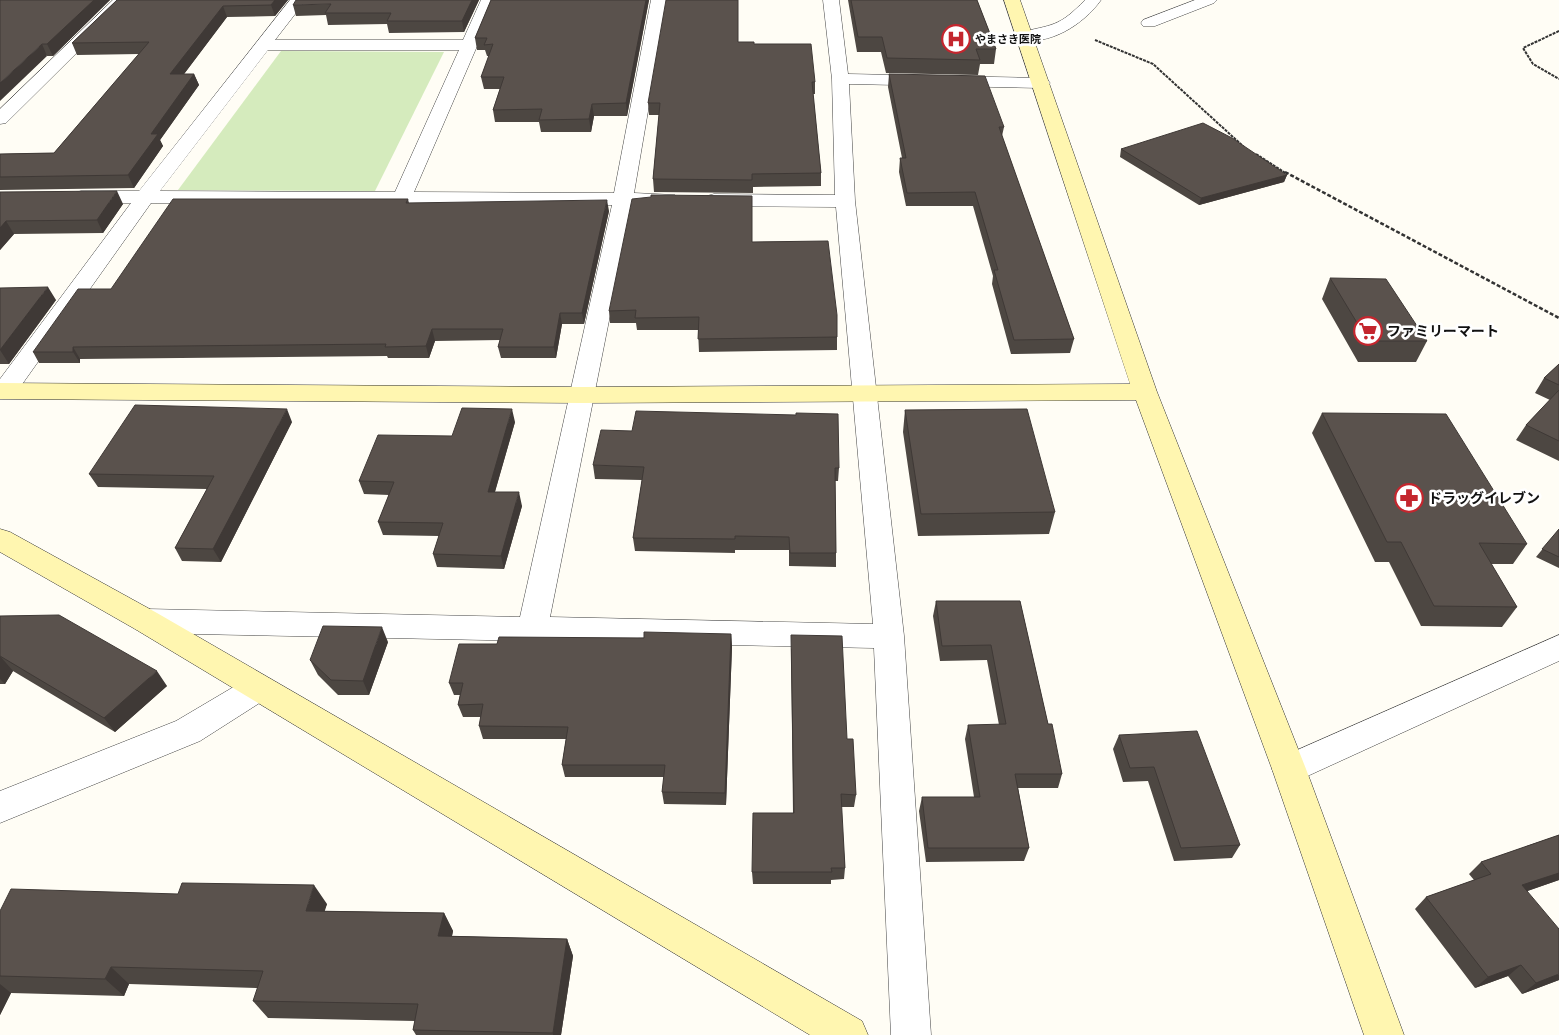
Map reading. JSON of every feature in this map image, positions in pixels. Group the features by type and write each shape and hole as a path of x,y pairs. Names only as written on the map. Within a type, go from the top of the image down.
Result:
{"street":[{"path":"0,119 122,0"},
{"path":"1,392 146,196 298,0"},
{"path":"402,198 489,0"},
{"path":"532,630 623,199 659,0"},
{"path":"831,0 840,80 845,201 889,636 911,1035"},
{"path":"1012,0 1145,392 1288,769 1384,1035"},
{"path":"1024,36 1048,33 1064,28 1073,22 1094,0"},
{"path":"1165,0 1187,8"},
{"path":"1149,23 1209,0"},
{"path":"263,45 469,45"},
{"path":"840,80 1041,83"},
{"path":"58,197 845,201"},
{"path":"1,392 581,395 1145,392"},
{"path":"0,539 146,621 848,1035"},
{"path":"146,621 889,636"},
{"path":"1288,769 1559,647"},
{"path":"0,807 188,731 258,688"}],"path":[{"path":"1064,28 1153,64 1244,147"},
{"path":"1559,31 1523,48 1527,59 1542,72 1559,79"},
{"path":"1252,152 1302,183 1559,318"}],"green space":[{"path":"281,51 444,52 375,191 178,190"}],"building":[{"path":"0,0 94,0 47,44 42,44 0,83"},
{"path":"117,0 275,0 271,5 223,6 170,74 194,74 151,134 158,134 128,175 0,177 0,154 54,153 149,42 72,43"},
{"path":"296,0 472,0 462,21 387,21 391,13 325,13 331,4 293,5"},
{"path":"491,0 646,0 626,103 592,104 589,119 539,120 542,109 493,110 504,77 481,77 493,44 484,45 487,38 475,38"},
{"path":"666,0 738,0 738,42 754,42 754,44 811,44 815,82 812,82 821,173 752,174 752,180 653,179 660,103 648,103"},
{"path":"851,0 977,0 996,49 976,49 980,60 887,58 882,37 858,37"},
{"path":"889,74 985,76 1004,127 999,127 1074,339 1014,340 994,270 998,270 975,192 907,193 900,158 906,158"},
{"path":"1203,123 1232,138 1287,175 1201,198 1121,149"},
{"path":"117,191 97,220 6,221 0,228 0,192"},
{"path":"651,195 752,196 752,242 828,241 837,315 837,337 698,339 699,317 635,318 636,310 609,311 632,199 651,197"},
{"path":"173,199 408,199 406,203 607,200 582,313 560,313 554,347 498,347 503,329 432,329 426,346 385,347 386,344 73,347 73,352 33,352 78,289 111,289"},
{"path":"1330,278 1386,279 1427,341 1368,341"},
{"path":"48,287 0,350 0,288"},
{"path":"1559,364 1559,385 1544,378"},
{"path":"1559,390 1559,441 1526,425"},
{"path":"135,405 287,409 213,549 175,548 214,476 89,474"},
{"path":"462,408 512,409 488,492 519,492 501,556 433,554 443,523 378,522 394,482 359,481 378,435 452,436"},
{"path":"1027,409 1055,512 921,514 905,410"},
{"path":"636,411 796,415 796,413 838,414 839,468 835,468 836,553 790,553 789,537 735,536 735,539 633,538 644,467 593,465 601,430 632,431"},
{"name":"ドラッグイレブン","path":"1322,413 1446,414 1527,544 1479,543 1517,607 1434,606 1401,542 1387,542"},
{"path":"1559,529 1559,557 1542,549"},
{"path":"936,601 1020,601 1048,724 1052,724 1062,774 1015,774 1029,848 928,848 922,797 980,797 968,725 1006,724 991,645 942,646"},
{"path":"59,615 157,671 104,718 0,656 0,616"},
{"path":"323,626 382,627 363,681 331,680 310,660"},
{"path":"644,632 731,634 725,793 662,792 665,765 562,765 568,727 479,726 483,704 458,705 463,683 449,683 459,644 497,644 499,637 644,638"},
{"path":"791,635 842,636 847,739 853,739 856,795 841,794 845,868 831,868 832,872 752,872 753,813 794,813"},
{"path":"1197,731 1240,845 1181,848 1154,767 1130,768 1119,735"},
{"path":"1559,835 1559,873 1522,885 1559,929 1559,974 1536,983 1521,965 1488,977 1426,897 1491,874 1481,862"},
{"path":"182,883 314,885 306,911 444,913 438,936 567,939 553,1033 413,1030 418,1004 253,1001 263,971 111,967 105,979 0,976 0,911 11,889 178,894"}],"place":[{"name":"やまさき医院","path":"956,39"},
{"name":"ファミリーマート","path":"1368,331"},
{"name":"ドラッグイレブン","path":"1409,498"}]}
